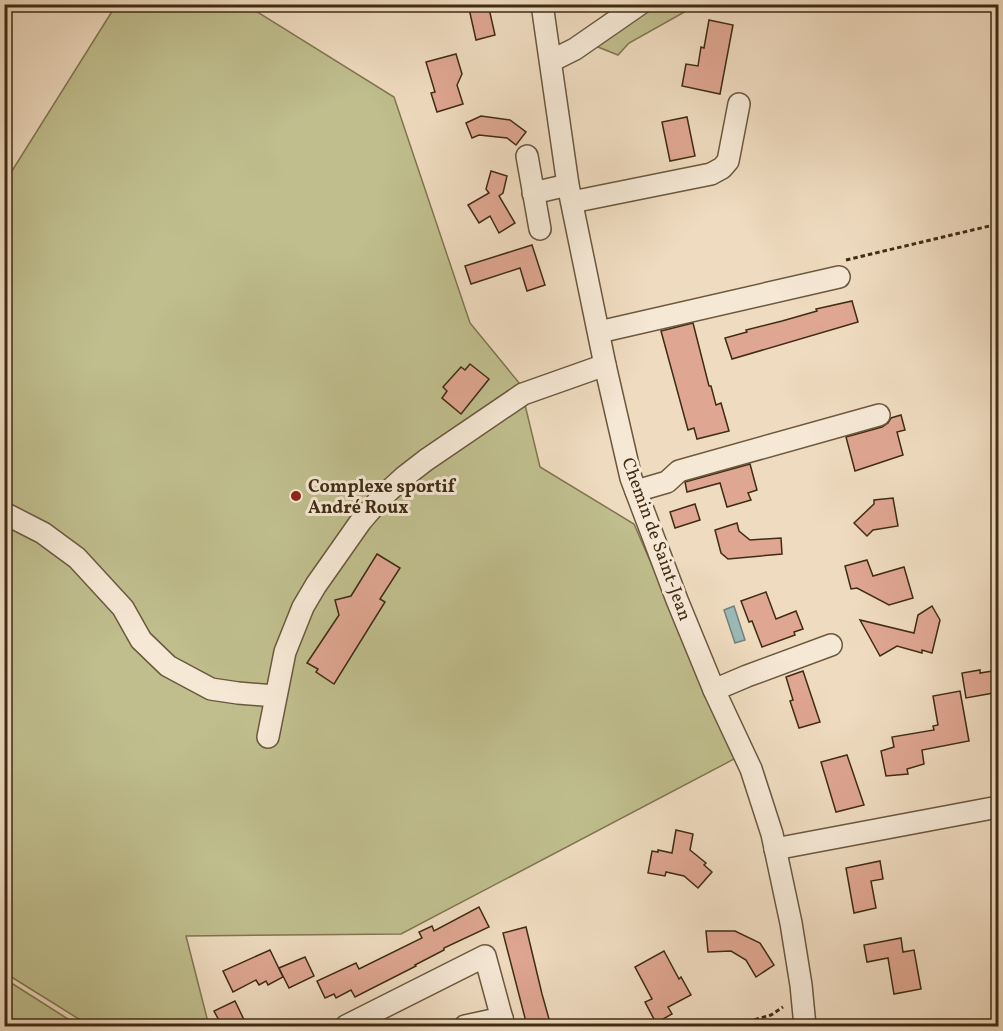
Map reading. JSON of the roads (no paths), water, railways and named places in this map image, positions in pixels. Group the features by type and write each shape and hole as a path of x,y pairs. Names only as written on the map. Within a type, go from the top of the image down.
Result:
{"street":[{"name":"Chemin de Saint-Jean","path":"542,4 570,194 606,365 636,491 714,690 751,769 775,849 791,923 805,1026"},
{"path":"551,61 575,49 640,4"},
{"path":"533,193 570,194 711,174 722,168 728,161 739,104"},
{"path":"527,156 540,229"},
{"path":"599,332 839,277"},
{"path":"268,737 285,652 303,607 354,530 381,498 426,459 523,394 606,365"},
{"path":"636,491 667,482 679,471 879,415"},
{"path":"4,513 43,533 77,558 123,608 141,640 168,666 212,689 275,696"},
{"path":"714,690 747,675 831,645"},
{"path":"775,849 999,807"},
{"path":"346,1026 485,956 503,1022 465,1026"}],"water":[{"path":"734,606 745,640 735,643 724,610"}],"place":[{"name":"Complexe sportif André Roux","path":"296,496"}]}
